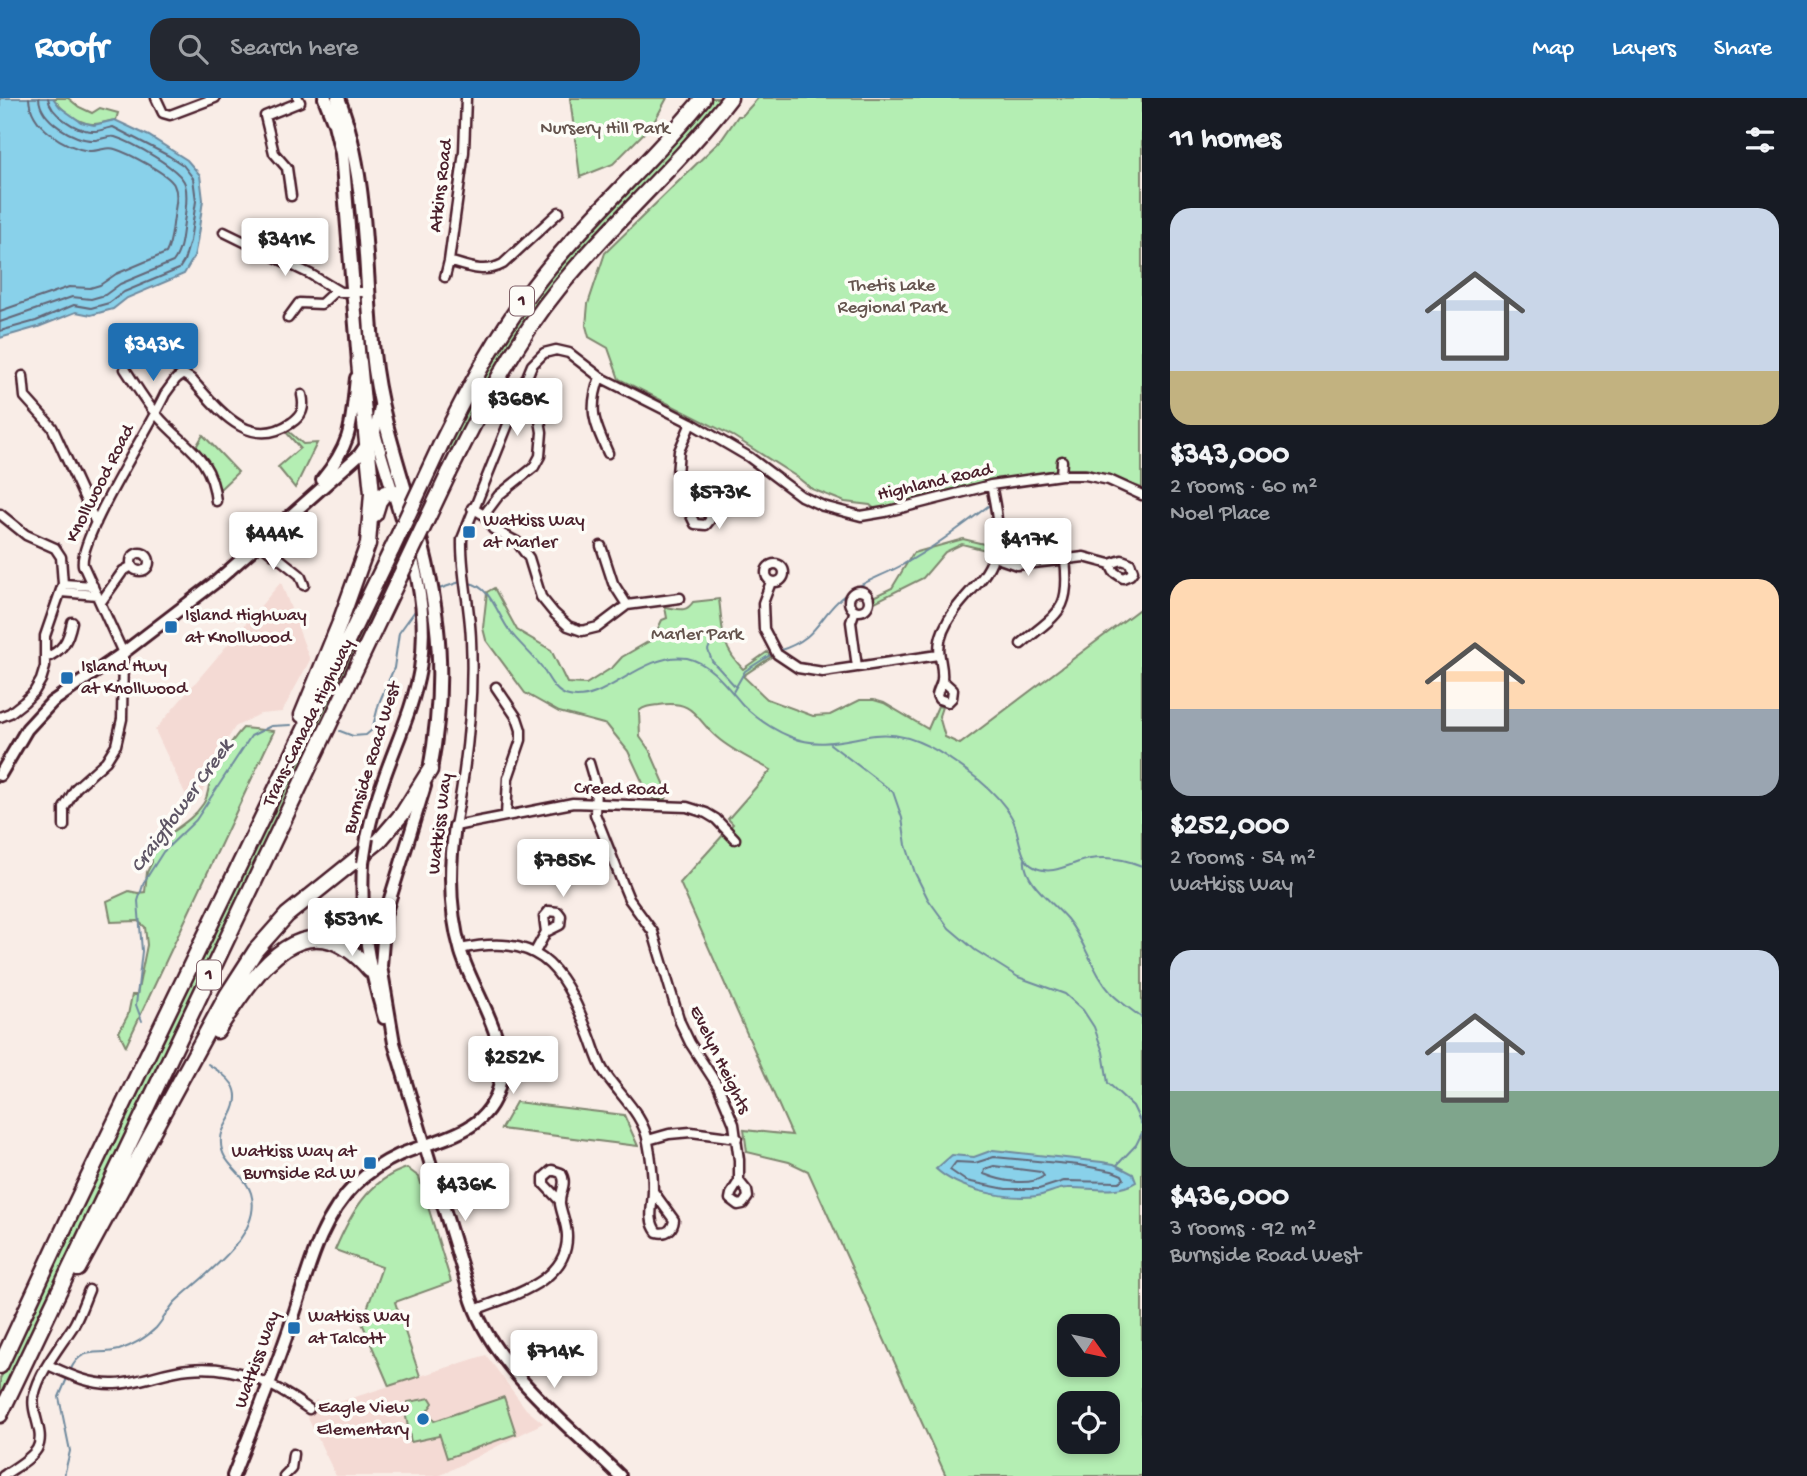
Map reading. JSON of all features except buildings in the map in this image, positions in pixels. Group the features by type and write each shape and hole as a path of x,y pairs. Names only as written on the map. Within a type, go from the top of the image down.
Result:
{"highway":[{"name":"Trans-Canada Highway","path":"0,1366 441,444 480,370 521,303 564,250 703,98"},
{"name":"Trans-Canada Highway","path":"0,1415 479,414 510,359 548,302 588,254 683,155 730,98"},
{"path":"359,362 371,438 372,493 368,544"},
{"path":"257,827 339,625 368,544 379,501 385,493 399,492 416,525"},
{"path":"20,1374 228,995 256,950 287,915 379,841 403,813 430,769"},
{"path":"169,1102 231,1010 279,952 302,940 326,939 346,946 370,970"}],"main road":[{"path":"325,98 342,153 359,362"},
{"name":"Burnside Road West","path":"338,98 356,157 361,192 373,355 381,404 416,525 425,580 435,602 439,636 439,684 436,736 430,769"}],"street":[{"path":"156,98 166,114 181,112 215,98"},
{"path":"291,196 287,168 274,153 265,116 300,102 298,98"},
{"name":"Atkins Road","path":"445,277 464,152 466,98"},
{"path":"449,261 475,268 492,269 503,264 559,212"},
{"path":"224,233 310,274 336,290 368,292"},
{"path":"288,318 299,303 321,304 336,290"},
{"name":"Watkiss Way","path":"233,1476 325,1226 337,1206 355,1185 391,1159 462,1133 490,1108 501,1080 502,1061 496,1037 460,949 450,881 472,707 471,637 462,539 532,365 550,351 560,350 575,356 600,377"},
{"path":"306,500 346,445 351,427 359,362"},
{"path":"125,369 156,414 205,464 214,482 216,501"},
{"name":"Knollwood Road","path":"122,653 81,558 96,523 165,394 183,374 235,423 248,431 273,431 297,420 303,412 302,395"},
{"path":"23,376 25,397 51,428 96,523"},
{"path":"600,377 593,396 592,411 608,453"},
{"name":"Highland Road","path":"600,377 691,423 749,457 801,496 823,506 861,516 991,485 1061,475 1085,475 1109,480 1142,495"},
{"path":"484,515 499,495 534,467 540,456 542,432 537,397"},
{"path":"0,775 27,729 52,702 217,581 348,464 371,438 381,404"},
{"path":"689,509 680,493 677,474 679,451 691,423"},
{"name":"Burnside Road West","path":"371,438 425,580 420,668 411,710 383,781 363,863 362,910 370,970 385,1025 394,1044"},
{"path":"1061,475 1062,461"},
{"path":"942,680 938,655 942,634 956,606 980,581 994,557 999,521 991,485"},
{"path":"472,509 484,515 493,529 517,542 529,558 541,597 568,626 582,631 598,627 627,605 680,598"},
{"path":"0,514 26,535 55,548 61,558 62,588 45,636 41,680 34,691 10,713 0,717"},
{"path":"261,544 300,575 304,585"},
{"path":"601,546 613,583 627,605"},
{"path":"994,557 1017,565 1084,557 1110,564"},
{"path":"1021,644 1059,611 1066,598 1068,582 1065,559"},
{"path":"62,588 99,599 123,571 132,566"},
{"path":"771,582 763,603 762,621 767,639 778,654 798,668 814,672 938,655"},
{"path":"62,588 93,586"},
{"path":"855,610 851,622 858,667"},
{"path":"45,658 63,648 69,639 72,622"},
{"path":"64,827 64,808 76,788 106,761 116,745 122,719 122,653"},
{"path":"496,687 517,718 521,730 521,740 508,778 506,816"},
{"name":"Evelyn Heights","path":"589,763 596,787 594,814 629,899 653,932 680,1022 690,1044 727,1104 737,1139 739,1181"},
{"name":"Burnside Road West","path":"430,769 385,915 381,966 394,1044 475,1310 495,1347 524,1382 621,1476"},
{"name":"Creed Road","path":"455,825 573,803 596,803 696,809 716,820 734,839"},
{"path":"535,952 546,932"},
{"path":"460,949 481,944 500,944 535,952 564,979 575,998 602,1067 642,1122 648,1140 653,1191 650,1208 654,1227 657,1232 667,1232 672,1228 674,1220 653,1191"},
{"path":"648,1140 691,1132 737,1139"},
{"path":"475,1310 545,1279 557,1267 565,1252 567,1236 560,1201"},
{"path":"3,1476 33,1454 38,1447 40,1439 34,1396 48,1364 75,1322 89,1290"},
{"path":"48,1364 93,1383 117,1384 187,1369 232,1371 269,1383 309,1409"},
{"path":"293,1454 288,1473 299,1476"}],"shaded area":[{"path":"281,582 310,660 282,712 260,714 235,727 210,768 201,797 191,806 155,730"},
{"name":"Eagle View Elementary","path":"486,1355 526,1409 543,1423 439,1476 336,1476 306,1414 316,1400 324,1407"}],"green space":[{"path":"53,98 68,98 92,113 100,108 118,113 116,120 86,123 65,111"},
{"name":"Nursery Hill Park","path":"570,98 667,98 653,124 613,164 580,177"},
{"path":"710,98 721,98 683,144 585,248 445,471 442,469 451,450 446,447 479,391 490,361 547,277"},
{"name":"Thetis Lake Regional Park","path":"758,98 1142,98 1142,488 1087,469 1059,469 877,511 870,505 845,502 812,489 733,436 619,379 608,348 589,337 586,326 588,304 605,253 722,139 738,116 742,116"},
{"path":"285,431 303,444 317,443 295,488 278,467 300,448"},
{"path":"203,435 238,472 219,490 210,465 196,447"},
{"path":"963,539 988,545 986,550 962,544 945,552 923,578 873,603 873,597 892,588 913,553"},
{"path":"397,549 401,551 392,570 396,573 366,627 360,646 0,1400 0,1379"},
{"name":"Marler Park","path":"494,588 517,630 551,650 567,683 586,684 613,667 622,657 653,639 662,620 667,618 665,607 684,609 693,602 719,599 726,645 743,669 767,652 771,657 743,676 767,699 813,716 830,715 860,700 874,700 928,729 938,706 942,707 939,716 945,737 960,744 1142,607 1142,1476 946,1476 808,1171 789,1162 747,1152 744,1130 792,1135 680,883 733,824 728,819 771,770 726,744 688,708 672,704 648,706 639,711 640,737 650,751 668,792 666,799 657,800 649,796 628,751 607,725 559,712 525,693 486,640 483,628 487,592"},
{"path":"243,728 274,731 126,1046 119,1032 128,1015 132,995 137,995 147,945 145,927 138,921 111,922 107,901 129,891 145,892 147,872 152,862 150,851 198,811 207,796 213,770"},
{"path":"516,1102 624,1115 638,1146 501,1129"},
{"path":"407,1168 419,1177 451,1282 395,1302 420,1376 389,1386 362,1323 382,1267 335,1250 362,1200 381,1181"},
{"path":"504,1397 516,1434 447,1458 439,1433 439,1436 411,1442 406,1417 406,1413 411,1412 408,1402 430,1398 433,1403 428,1410 434,1421"}],"water":[{"path":"0,98 53,98 60,107 81,122 94,125 115,120 149,136 187,160 200,175 203,200 194,257 184,274 127,298 113,309 91,315 76,312 0,338"},
{"path":"993,1150 1114,1164 1133,1174 1136,1182 1120,1188 1064,1188 1025,1197 997,1195 970,1188 936,1169 952,1155 974,1157"}],"waterway":[{"path":"778,651 811,633 846,594 927,550 992,503"},
{"name":"Craigflower Creek","path":"436,590 460,582"},
{"name":"Craigflower Creek","path":"469,583 488,595 513,635 541,666 555,688 564,694 582,697 596,693 654,662 687,658 704,665 759,719 791,737 822,743 889,735 904,737 931,747 979,780 1001,801 1014,822 1025,858 1034,867 1055,870 1090,859 1104,858 1142,866"},
{"name":"Craigflower Creek","path":"340,731 353,736 366,735 372,730 379,703 394,668 399,633 417,608"},
{"path":"715,632 708,650 712,661 735,686"},
{"path":"733,692 745,671 773,653"},
{"name":"Craigflower Creek","path":"142,1021 136,1005 142,951 138,901 144,882 163,852 196,820 251,736 271,726 291,725"},
{"path":"830,744 893,792 915,873 928,899 949,928 975,950 1018,977 1065,994 1083,1010 1094,1027 1103,1052 1108,1083 1133,1106 1142,1125"},
{"path":"1025,859 1028,875 1074,928 1105,985 1115,997 1142,1018"},
{"name":"Craigflower Creek","path":"70,1371 74,1363 85,1355 119,1350 144,1338 159,1325 175,1302 228,1254 248,1225 253,1209 251,1193 221,1148 222,1132 235,1106 235,1090 228,1079 208,1064"},
{"path":"1117,1165 1136,1145 1142,1133"},
{"name":"Craigflower Creek","path":"64,1476 70,1451 59,1397 68,1376"}],"place":[{"name":"Watkiss Way at Marler","path":"469,532"},
{"name":"Island Highway at Knollwood","path":"171,627"},
{"name":"Island Hwy at Knollwood","path":"67,678"},
{"name":"Watkiss Way at Burnside Rd W","path":"370,1163"},
{"name":"Watkiss Way at Talcott","path":"294,1328"},
{"name":"Eagle View Elementary","path":"423,1419"}]}
